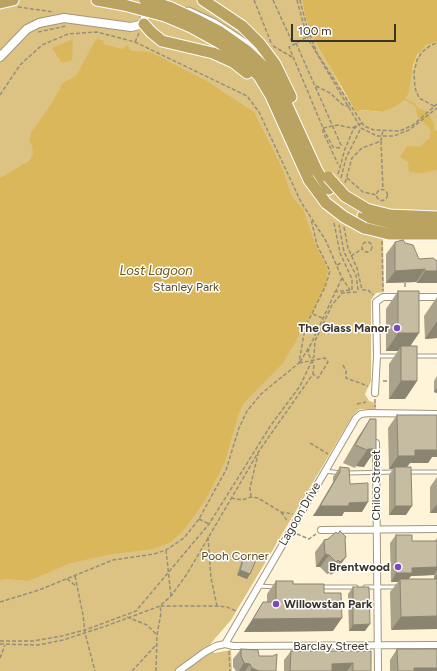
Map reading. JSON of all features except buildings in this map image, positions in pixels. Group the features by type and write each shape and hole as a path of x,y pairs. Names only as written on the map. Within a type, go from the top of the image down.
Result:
{"highway":[{"path":"0,3 13,0"},
{"path":"97,0 171,12 242,60 262,80 275,104 309,180 326,203 344,217 370,230 394,234 437,234"},
{"path":"146,0 228,37 247,51 264,67 280,90 315,167 329,189 347,206 386,222 437,225"},
{"path":"203,0 242,26 255,38 275,64 333,176 345,196 364,212 390,215 437,217"},
{"path":"142,28 162,41 206,51 238,65 251,76 275,104"}],"street":[{"path":"0,57 27,30 49,21 64,18 78,19 122,27 142,28 146,0"},
{"path":"375,393 377,356 376,303 378,299 383,297 437,297"},
{"path":"375,413 375,422"},
{"name":"Lagoon Drive","path":"225,644 356,418 361,414 375,413 437,414"},
{"name":"Chilco Street","path":"375,436 378,671"},
{"path":"321,530 437,529"},
{"path":"179,671 205,652 216,646 225,644"},
{"name":"Barclay Street","path":"225,644 233,646 437,645"}],"lane":[{"path":"171,12 189,9 233,31 252,44 272,66 286,86"},
{"path":"377,356 398,356"},
{"path":"414,356 437,356"},
{"path":"325,471 397,472"},
{"path":"405,472 437,472"},
{"path":"258,585 278,587"},
{"path":"317,587 405,587"}],"path":[{"path":"254,0 272,45"},
{"path":"273,0 293,44"},
{"path":"298,0 317,53 362,123 374,130 400,131 419,122 437,104"},
{"path":"298,0 307,38 358,125 366,132 382,136 394,136 404,133 437,109 435,106 419,98 414,83 415,66 419,56 426,49 437,43"},
{"path":"35,33 66,26 72,27"},
{"path":"135,42 142,28"},
{"path":"91,29 135,42 247,96 259,112 302,202 311,219 326,241 342,278 350,290 334,292"},
{"path":"0,95 20,65 42,45 68,34 97,32"},
{"path":"296,43 341,145 337,149 333,147 323,128 289,47 293,44 310,36"},
{"path":"315,86 330,92 343,105 351,107"},
{"path":"323,128 338,125 352,128 362,123"},
{"path":"333,176 353,130 358,125"},
{"path":"323,128 323,132 338,164"},
{"path":"342,172 352,144 361,128"},
{"path":"346,177 363,192 377,195 381,200 386,198 387,193 383,190 381,141 383,130"},
{"path":"344,188 350,164 357,152 367,146 381,141"},
{"path":"377,195 378,192 383,190"},
{"path":"299,363 305,328 325,287 330,271 317,245 311,219"},
{"path":"334,223 340,253 352,278 352,292"},
{"path":"0,641 16,642 48,639 85,630 136,611 209,524 271,425 300,386 316,352 315,341 330,308 339,295 358,290 356,275 344,252 339,225"},
{"path":"344,226 351,256 359,273 362,290 368,290 378,299"},
{"path":"351,256 362,248 362,245 366,242 371,244 371,249 369,251 366,252 362,248"},
{"path":"383,246 383,289"},
{"path":"337,265 341,263"},
{"path":"0,602 39,590 113,560 154,554 166,550 184,538 199,519 226,470 239,428 247,410 261,394 299,363 310,345 342,278"},
{"path":"405,283 405,289"},
{"path":"313,314 322,318"},
{"path":"160,606 183,582 208,536 259,451 313,374 314,365 308,353 310,345"},
{"path":"299,363 324,358 328,362 318,378 313,374"},
{"path":"343,365 346,371 346,378 368,386"},
{"path":"383,381 389,381"},
{"path":"375,393 375,413"},
{"path":"357,404 366,402"},
{"path":"310,443 328,454"},
{"path":"251,497 250,488 259,451"},
{"path":"231,498 242,500 251,497 258,498 281,512 293,514"},
{"path":"281,512 288,522"},
{"path":"199,519 209,524"},
{"path":"294,532 306,538 314,538"},
{"path":"208,536 211,578 217,606"},
{"path":"166,550 170,571 171,596"},
{"path":"75,576 83,615 85,634 95,671"},
{"path":"67,579 77,587"},
{"path":"156,671 156,646 161,614 160,606"},
{"path":"0,644 38,645 85,634 126,617 160,606 217,606 227,607 236,611"},
{"path":"126,617 147,625 157,635"},
{"path":"0,658 5,645"},
{"path":"132,671 156,646"},
{"path":"230,650 230,671"}],"green space":[{"name":"Stanley Park","path":"0,0 302,0 305,16 342,89 356,112 362,110 382,112 412,71 420,51 426,45 437,42 437,211 383,209 363,203 364,234 383,239 384,292 376,293 371,300 371,381 365,394 369,401 376,403 376,409 360,409 353,415 231,620 206,649 215,653 231,650 232,671 0,671"}],"water":[{"path":"302,0 437,0 437,42 426,45 417,55 413,66 409,92 405,99 396,106 382,112 362,110 356,112 317,44 305,16"},
{"path":"73,39 72,60 62,63 52,48"},
{"name":"Lost Lagoon","path":"96,39 103,40 104,44 118,48 123,49 127,45 131,51 150,52 205,80 254,112 282,168 292,197 303,209 316,246 328,270 325,286 312,313 283,363 243,404 238,415 225,462 204,502 182,532 169,543 153,549 107,555 71,563 28,581 8,579 0,580 0,178 29,161 33,154 32,145 29,141 31,133 52,103 63,83 76,76"},
{"path":"417,108 428,112 434,124 434,130 437,131 437,170 422,173 409,172 408,162 400,157 407,146 419,147 430,138 431,130 418,117 416,111"}],"waterway":[{"path":"405,99 414,104 417,108"}],"place":[{"name":"The Glass Manor","path":"397,328"},
{"name":"Brentwood","path":"398,567"},
{"name":"Willowstan Park","path":"276,604"}],"park label":[{"name":"Pooh Corner","path":"235,556"}]}
